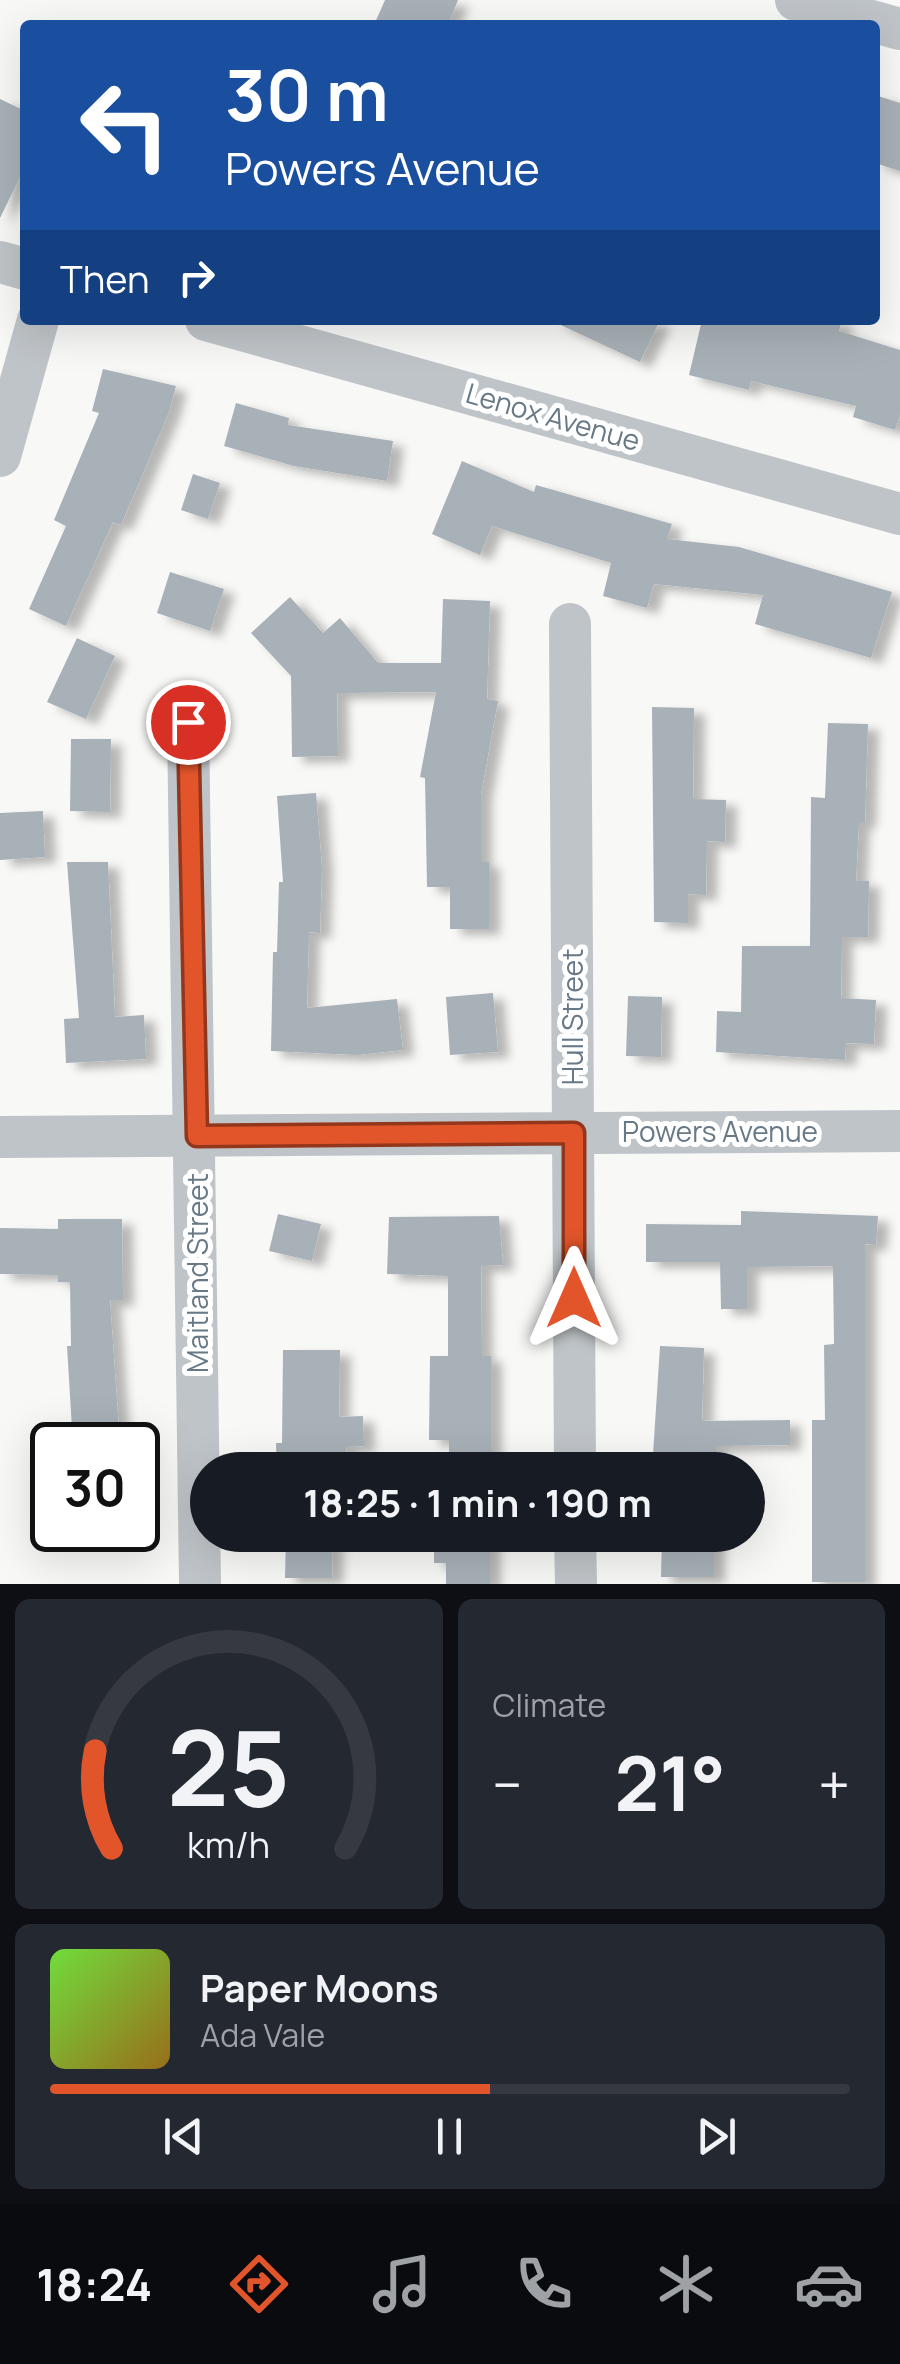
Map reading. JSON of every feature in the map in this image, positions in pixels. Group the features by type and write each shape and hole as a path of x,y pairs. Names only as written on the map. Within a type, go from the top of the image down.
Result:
{"street":[{"path":"796,0 868,20"},
{"path":"0,456 37,325"},
{"name":"Lenox Avenue","path":"224,325 900,514"},
{"name":"Hull Street","path":"570,624 575,1452"},
{"name":"Maitland Street","path":"188,722 197,1136 200,1584"},
{"name":"Powers Avenue","path":"0,1137 900,1131"},
{"path":"575,1552 576,1584"}],"building":[{"path":"385,0 458,0 450,20 376,20"},
{"path":"880,97 900,103 900,171 880,165"},
{"path":"0,99 20,109 20,177 0,218"},
{"path":"561,325 658,325 640,362"},
{"path":"701,325 841,325 839,331 900,350 900,415 895,430 853,417 856,406 751,381 749,390 689,375"},
{"path":"103,369 176,386 169,412 121,525 113,522 66,626 29,609 66,526 54,520 99,413 92,411"},
{"path":"236,403 289,418 288,425 393,441 387,481 294,466 224,446"},
{"path":"462,461 534,492 536,485 672,524 667,539 739,547 892,592 871,658 755,624 763,595 654,584 647,608 603,596 611,563 492,526 480,555 432,534"},
{"path":"193,474 220,483 208,519 181,510"},
{"path":"170,572 224,589 210,631 157,613"},
{"path":"290,597 323,633 340,618 378,663 441,663 443,599 490,601 487,699 498,701 481,794 481,862 489,862 489,929 450,929 450,887 427,887 425,778 420,777 436,692 337,693 338,756 292,757 291,676 251,633"},
{"path":"77,638 115,656 86,719 47,702"},
{"path":"652,707 694,708 693,799 726,800 725,842 707,841 706,895 688,894 688,923 654,922"},
{"path":"828,723 868,724 865,822 859,822 856,881 869,881 868,937 842,937 841,998 876,1000 874,1044 846,1043 845,1060 716,1052 717,1011 741,1012 742,946 810,946 811,797 825,798"},
{"path":"71,739 111,739 110,812 70,811"},
{"path":"316,793 322,868 320,933 309,932 307,1008 397,999 403,1050 357,1055 271,1051 273,952 277,952 279,882 283,882 277,796"},
{"path":"43,811 45,857 0,860 0,813"},
{"path":"67,862 108,862 115,1017 144,1015 146,1059 66,1063 64,1019 79,1018"},
{"path":"493,993 498,1052 450,1055 446,997"},
{"path":"628,996 662,997 661,1057 626,1056"},
{"path":"741,1211 878,1216 876,1245 865,1244 865,1582 812,1582 812,1420 825,1420 824,1345 834,1344 833,1266 747,1267 747,1309 721,1309 720,1262 646,1262 646,1224 741,1225"},
{"path":"278,1214 321,1224 312,1261 269,1251"},
{"path":"499,1216 503,1265 481,1266 482,1356 491,1356 491,1452 449,1452 449,1440 429,1440 430,1356 448,1356 448,1276 387,1274 389,1217"},
{"path":"58,1219 122,1219 123,1300 110,1300 118,1422 72,1422 67,1346 71,1346 70,1282 58,1282 58,1275 0,1274 0,1228 58,1229"},
{"path":"660,1346 704,1348 702,1421 790,1420 790,1445 716,1446 716,1452 653,1452"},
{"path":"283,1350 340,1350 339,1417 363,1416 364,1446 346,1447 346,1452 276,1452 276,1443 282,1443"},
{"path":"286,1552 333,1552 332,1578 285,1578"},
{"path":"434,1552 490,1552 490,1584 446,1584 446,1563 434,1563"},
{"path":"662,1552 714,1552 714,1577 661,1577"}],"route":[{"path":"188,722 197,1136 574,1133 574,1298"}]}
